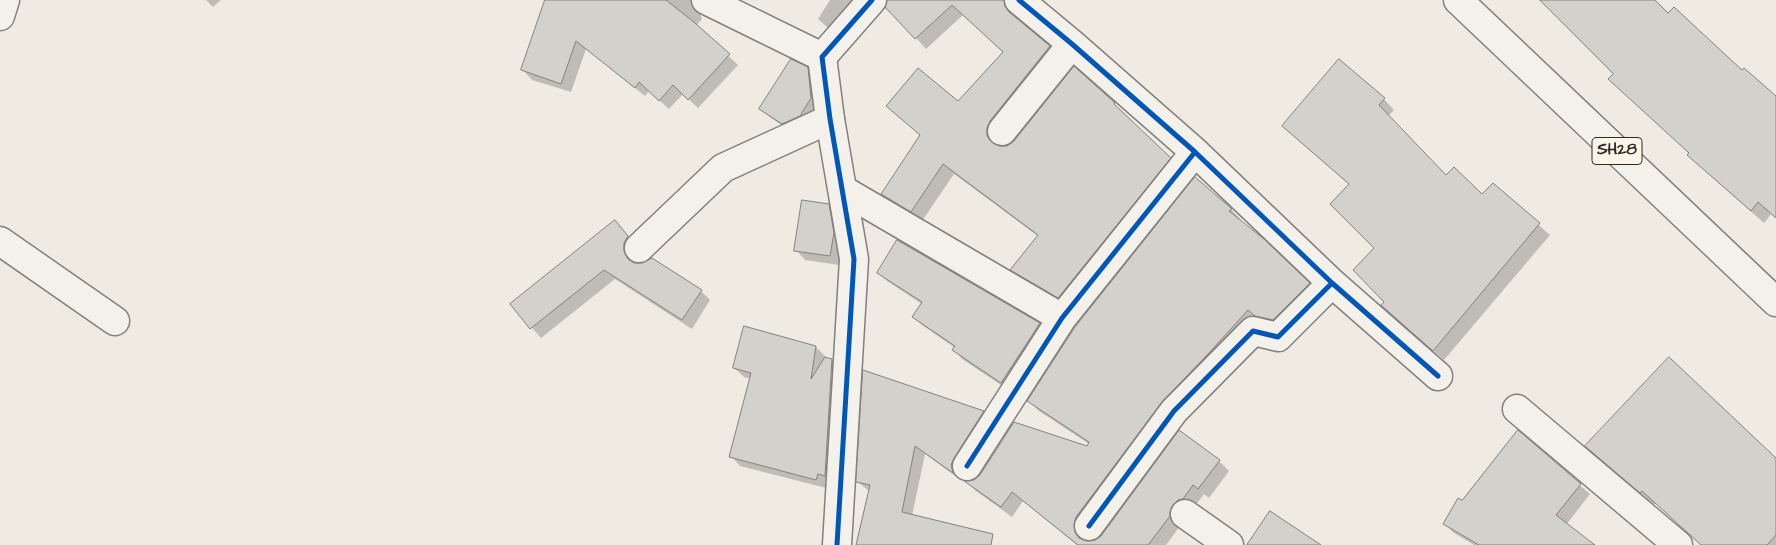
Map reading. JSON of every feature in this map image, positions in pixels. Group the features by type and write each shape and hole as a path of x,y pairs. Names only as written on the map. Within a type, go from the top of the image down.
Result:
{"street":[{"path":"0,16 5,0"},
{"path":"706,0 822,57"},
{"path":"837,545 854,259 830,120 822,57 872,0"},
{"path":"1019,0 1195,152 1332,283 1438,376"},
{"name":"SH28","path":"1458,0 1776,302"},
{"path":"1002,131 1072,44"},
{"path":"639,248 723,168 830,120"},
{"path":"967,466 1062,318 1195,152"},
{"path":"843,190 1062,318"},
{"path":"0,241 115,321"},
{"path":"1089,526 1174,411 1253,331 1278,337 1332,283"},
{"path":"1518,409 1678,545"},
{"path":"1185,514 1229,545"}],"building":[{"path":"545,0 666,0 730,54 688,100 673,85 659,101 639,82 635,88 576,41 561,84 521,70"},
{"path":"887,0 1004,0 1009,12 1050,46 990,121 987,128 987,136 993,143 1007,146 1014,141 1074,66 1171,158 1058,298 1010,270 1038,235 943,164 911,212 881,194 920,135 886,106 918,68 958,101 1003,52 952,5 915,39 885,7"},
{"path":"1540,0 1655,0 1668,13 1674,7 1742,70 1744,68 1776,96 1776,218 1758,202 1751,211 1687,155 1689,153 1608,79 1613,74"},
{"path":"791,59 808,67 811,98 800,116 782,124 759,109"},
{"path":"1339,59 1385,98 1379,105 1446,175 1454,167 1482,194 1493,183 1540,223 1433,351 1381,305 1384,302 1353,270 1374,248 1330,204 1349,184 1282,126"},
{"path":"1195,177 1232,209 1229,211 1264,239 1310,283 1273,320 1255,316 1248,310 1162,402 1076,517 1074,524 1075,532 1079,538 1087,541 1095,540 1101,536 1179,430 1220,460 1198,489 1193,485 1183,499 1178,500 1173,505 1170,516 1148,545 1078,545 1012,492 1001,507 964,481 974,480 980,475 1014,422 1087,446 1089,442 1027,401 1075,327"},
{"path":"802,200 829,204 834,233 830,256 794,251"},
{"path":"615,220 628,236 624,243 624,251 628,259 634,263 642,263 652,258 702,290 682,320 604,270 530,329 510,304"},
{"path":"897,240 1040,323 1001,383 952,350 955,346 912,317 922,302 877,273"},
{"path":"744,326 816,346 811,379 825,357 832,359 825,476 818,474 816,480 729,457 751,373 733,368"},
{"path":"1669,357 1776,458 1776,535 1767,545 1701,545 1642,491 1640,493 1585,446"},
{"path":"863,370 984,411 954,458 951,465 953,473 915,446 902,512 993,534 991,545 856,545 870,485 856,482"},
{"path":"1518,430 1581,484 1556,515 1595,545 1479,545 1443,524 1458,498 1462,500"},
{"path":"1270,511 1321,545 1247,545"}],"cycle path":[{"path":"837,545 854,259 830,119 822,57 872,0"},
{"path":"1019,0 1195,152 1332,283 1438,376"},
{"path":"967,466 1062,318 1195,152"},
{"path":"1089,526 1174,411 1253,331 1278,337 1332,283"}]}
